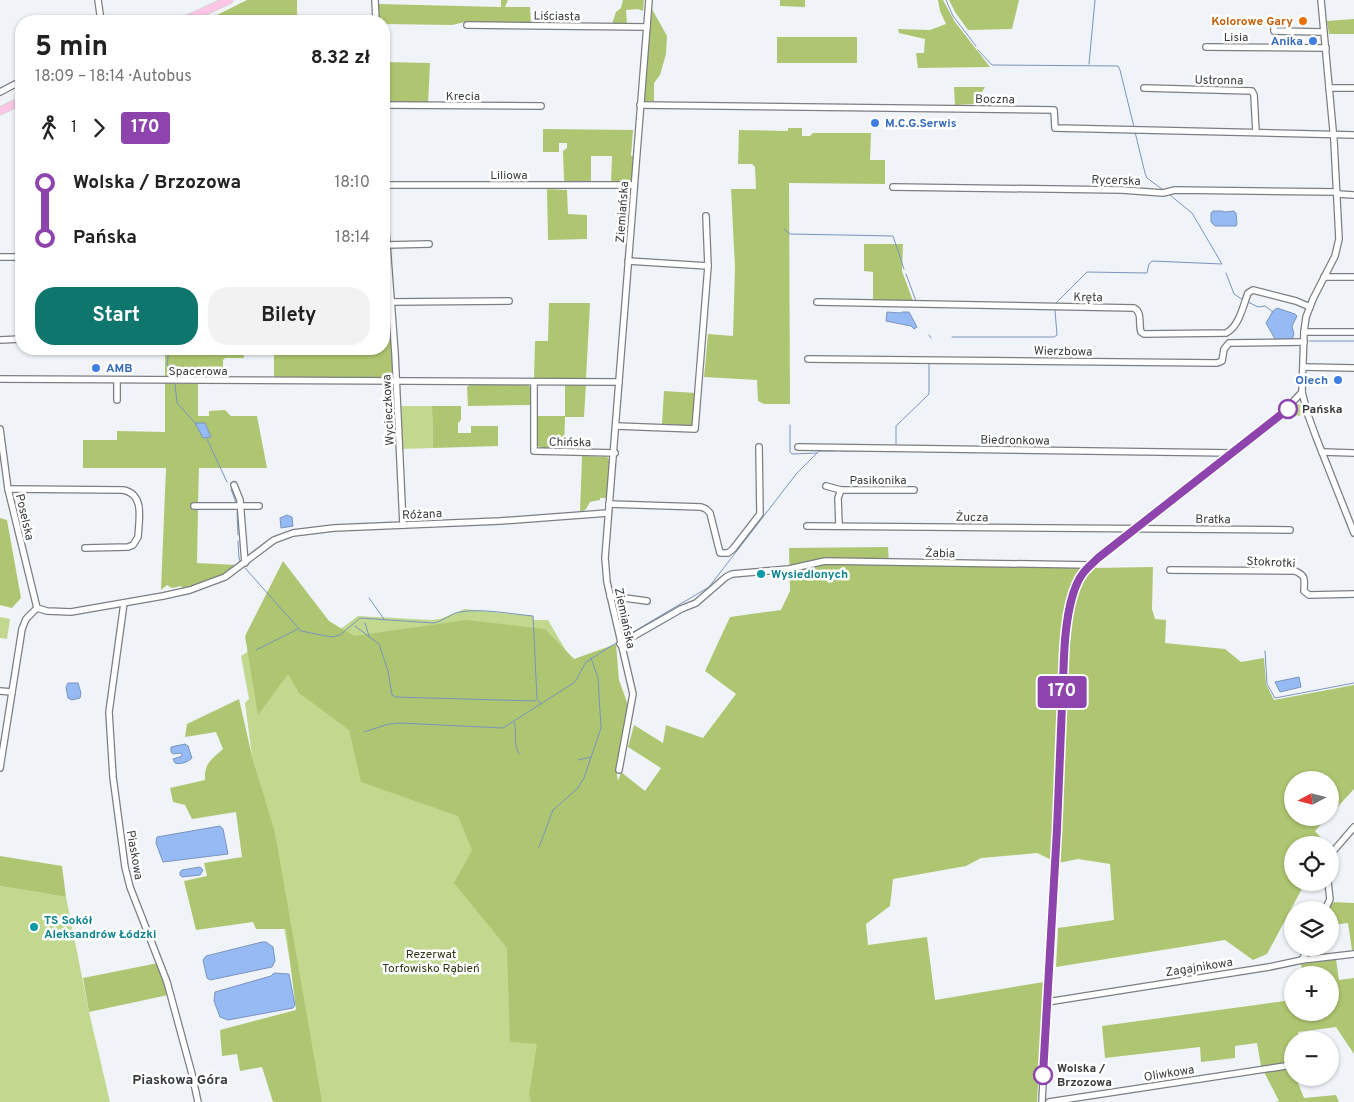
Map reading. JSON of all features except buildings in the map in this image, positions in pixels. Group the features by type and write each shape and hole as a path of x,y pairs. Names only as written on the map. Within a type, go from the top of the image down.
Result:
{"main road":[{"path":"196,15 229,0"},
{"path":"0,111 15,104"}],"street":[{"path":"98,0 100,15"},
{"path":"375,0 376,15"},
{"name":"Ziemiańska","path":"619,770 633,694 607,582 605,558 649,0"},
{"path":"1322,0 1340,233 1333,261 1310,307 1304,332 1302,392 1308,415 1354,533"},
{"path":"1274,22 1274,31 1323,32"},
{"name":"Liściasta","path":"467,25 647,27"},
{"name":"Lisia","path":"1206,47 1326,48"},
{"path":"0,92 15,84"},
{"name":"Ustronna","path":"1144,88 1252,91 1254,95 1256,132"},
{"path":"1329,88 1354,88"},
{"name":"Boczna","path":"640,105 1054,110 1055,128 1354,135"},
{"name":"Krecia","path":"390,106 541,106"},
{"name":"Liliowa","path":"390,185 634,186"},
{"name":"Rycerska","path":"893,187 1122,190 1163,193 1175,190 1337,193 1354,195"},
{"path":"616,426 695,430 708,266 706,216"},
{"path":"390,245 429,244"},
{"path":"0,257 15,257"},
{"path":"628,261 708,266"},
{"path":"1324,277 1354,277"},
{"name":"Kręta","path":"816,302 1134,308 1138,310 1140,315 1140,328 1144,334 1226,333 1231,331 1235,326 1248,293 1253,290 1296,301 1310,307"},
{"path":"390,298 509,301"},
{"name":"Wycieczkowa","path":"390,319 396,381 403,525"},
{"path":"1304,332 1354,332"},
{"path":"0,340 15,340"},
{"name":"Wierzbowa","path":"808,359 1218,363 1222,361 1224,350 1230,343 1304,342"},
{"path":"1304,367 1354,368"},
{"name":"Spacerowa","path":"0,379 396,381"},
{"path":"117,380 117,400"},
{"path":"396,381 619,382"},
{"name":"Chińska","path":"534,382 534,451 614,453"},
{"path":"1042,1102 1065,639 1074,594 1082,573 1091,565 1285,412 1302,392"},
{"name":"Poselska","path":"0,429 8,489 37,608"},
{"name":"Biedronkowa","path":"798,446 1233,453"},
{"path":"610,504 706,509 710,513 720,553 728,553 760,514 759,447"},
{"path":"1322,452 1354,453"},
{"path":"234,485 239,494 241,506 245,563"},
{"name":"Pasikonika","path":"826,486 841,490 914,490"},
{"path":"8,489 123,490 133,494 139,503 137,541 128,547 85,548"},
{"name":"Pasikonika","path":"838,526 838,498 841,490"},
{"path":"194,506 259,506"},
{"name":"Różana","path":"37,608 47,611 65,612 190,590 225,577 274,540 293,533 333,528 608,513"},
{"path":"1346,513 1354,513"},
{"name":"Żucza","path":"808,526 1136,529"},
{"name":"Bratka","path":"1136,529 1290,530"},
{"name":"Żabia","path":"620,644 696,603 732,574 789,569 825,561 1091,565"},
{"name":"Stokrotki","path":"1170,570 1295,571 1302,574 1304,578 1304,591 1309,595 1354,594"},
{"path":"610,596 647,601"},
{"name":"Piaskowa","path":"124,603 109,712 113,778 125,867 130,887 172,998 198,1102"},
{"path":"0,768 23,624 37,608"},
{"path":"0,691 12,692"},
{"path":"1339,845 1354,827"},
{"name":"Zagajnikowa","path":"1047,1002 1269,967 1302,960 1354,954"},
{"path":"1302,960 1304,956"},
{"name":"Oliwkowa","path":"1049,1102 1284,1066"}],"green space":[{"path":"247,0 297,0 297,15 217,15"},
{"path":"501,0 508,0 505,7 530,7 531,24 465,22 452,25 390,24 390,15 378,15 377,4 501,7"},
{"path":"623,0 644,0 643,11 638,9 626,10 627,25 612,24 616,12 621,8"},
{"path":"780,0 805,0 805,7 780,6"},
{"path":"938,0 943,0 955,22 990,67 918,68 916,53 924,53 925,39 899,33 898,29 930,30 946,24 940,11"},
{"path":"949,0 1019,0 1012,29 968,30"},
{"path":"652,9 667,36 666,54 660,75 654,83 654,101 644,101"},
{"path":"1354,19 1354,34 1329,34 1327,21"},
{"path":"777,37 857,37 857,63 777,63"},
{"path":"390,62 430,63 428,104 390,103"},
{"path":"954,87 985,87 975,104 955,105"},
{"path":"788,128 802,128 802,136 810,136 813,133 871,133 870,160 885,160 885,184 789,183 790,404 764,404 758,401 757,380 704,377 708,334 733,336 735,267 731,189 756,189 755,167 752,164 738,164 739,130 788,131"},
{"path":"543,129 633,130 631,156 634,156 631,184 611,184 612,156 591,156 591,184 567,184 564,180 563,151 567,148 567,143 559,143 559,152 543,152"},
{"path":"547,189 567,190 568,214 587,215 587,239 548,240"},
{"path":"864,244 903,244 902,271 913,301 873,301 873,272 864,271"},
{"path":"549,303 590,303 586,379 534,379 535,341 548,341"},
{"path":"390,337 392,337 394,379 274,378 274,355 390,355"},
{"path":"165,355 244,355 244,358 225,358 223,360 223,377 165,377"},
{"path":"165,383 198,384 198,416 209,416 209,411 225,410 231,416 257,416 267,468 199,468 198,504 193,502 190,506 192,510 198,508 197,563 237,565 224,575 184,590 181,586 172,588 167,585 161,590 166,468 83,468 83,440 117,440 117,431 165,432"},
{"path":"471,384 527,384 530,387 531,405 468,406 467,387"},
{"path":"565,384 586,384 584,417 565,417 564,449 541,448 537,445 537,416 565,416"},
{"path":"664,391 696,393 694,423 691,426 662,424"},
{"path":"1298,404 1304,410 1298,416 1292,410"},
{"path":"399,406 432,406 433,448 401,449"},
{"path":"432,406 461,406 461,420 458,423 458,433 471,433 471,426 498,426 498,446 433,448"},
{"path":"582,456 607,457 610,461 607,498 600,498 600,500 590,502 586,509 580,513"},
{"path":"0,518 7,520 21,598 12,608 0,605"},
{"path":"888,547 889,564 1092,568 1153,567 1152,609 1155,619 1166,620 1165,643 1225,649 1241,662 1264,658 1266,684 1274,700 1354,685 1354,789 1339,805 1339,771 1284,771 1284,826 1320,826 1315,831 1319,836 1284,836 1284,891 1301,891 1295,901 1284,901 1284,922 1267,954 1253,960 1225,940 1056,967 1058,928 1114,920 1110,864 1078,859 1058,863 1037,853 981,858 966,866 893,879 890,906 866,924 868,945 927,937 935,1000 1044,982 1037,1102 531,1102 529,1094 537,1044 510,1042 507,948 454,883 472,850 458,816 361,782 349,730 299,693 288,674 258,715 245,636 283,561 329,621 354,636 466,620 545,629 574,659 616,644 619,680 628,705 616,770 618,781 621,772 645,791 661,768 628,747 634,725 663,743 666,725 703,738 736,694 705,671 730,617 781,610 790,591 789,548"},
{"name":"Rezerwat Torfowisko Rąbień","path":"465,609 533,616 534,620 548,620 579,673 564,1102 314,1102 258,776 252,756 245,703 249,699 241,656 254,648 317,630 342,628 358,616 432,620 440,619"},
{"path":"0,617 10,619 7,639 0,638"},
{"path":"239,699 252,756 275,833 322,1102 273,1102 262,1067 240,1071 237,1054 222,1056 220,1030 296,1010 286,929 256,929 253,922 196,930 184,881 207,876 204,863 242,857 236,812 192,819 185,805 173,802 170,788 205,780 207,765 223,749 216,732 185,737 187,724"},
{"path":"0,856 62,866 66,897 0,886"},
{"path":"0,886 66,897 89,1012 110,1102 0,1102"},
{"path":"1339,902 1354,903 1354,950 1352,950 1348,923 1339,924"},
{"path":"1336,959 1337,966 1301,966 1301,964"},
{"path":"158,963 168,995 89,1012 83,978"},
{"path":"1354,978 1354,1054 1336,1027 1306,1031 1284,1031 1284,1086 1299,1086 1304,1098 1336,1095 1339,1102 1275,1102 1279,1101 1261,1066 1257,1043 1235,1046 1235,1058 1201,1062 1200,1047 1105,1058 1102,1026 1284,1001 1284,1021 1339,1021 1339,980"}],"water":[{"path":"1213,211 1234,211 1236,213 1236,226 1215,226 1211,222 1211,213"},
{"path":"1277,308 1297,316 1292,326 1294,334 1292,340 1275,339 1266,323"},
{"path":"887,312 909,312 917,327 914,329 911,326 886,321"},
{"path":"195,423 205,423 211,437 203,438"},
{"path":"287,515 292,517 293,526 281,528 280,518"},
{"path":"1299,677 1301,687 1280,692 1275,682"},
{"path":"68,683 78,683 81,693 80,698 72,700 68,698 66,687"},
{"path":"185,744 188,746 192,758 184,763 175,763 173,759 182,756 181,753 173,754 171,747"},
{"path":"220,826 223,829 228,854 163,862 156,843 157,837"},
{"path":"200,867 203,870 200,875 182,877 180,875 182,870"},
{"path":"266,942 273,947 275,961 272,967 210,980 207,978 203,960 206,956"},
{"path":"274,973 289,974 295,1005 293,1008 228,1020 220,1017 214,1001 215,992 271,976"}],"waterway":[{"path":"946,0 953,16 976,46"},
{"path":"1089,64 1095,0"},
{"path":"978,50 992,65 1118,66 1134,127"},
{"path":"1135,132 1147,178 1162,189"},
{"path":"1045,304 1055,304 1087,272 1147,273 1149,264 1152,261 1222,264 1192,213 1170,195"},
{"path":"784,229 790,234 893,236 904,269"},
{"path":"1226,273 1234,294 1243,300"},
{"path":"906,274 916,301"},
{"path":"1248,302 1258,307 1265,306 1273,312"},
{"path":"952,337 1054,337 1057,335 1055,310"},
{"path":"1309,341 1354,341"},
{"path":"168,355 167,365 173,368 174,377"},
{"path":"896,444 896,426 929,394 929,363"},
{"path":"175,384 177,403 196,424"},
{"path":"790,425 790,452 792,454 817,453"},
{"path":"207,439 227,482"},
{"path":"623,638 709,587 797,473 819,451 836,451"},
{"path":"841,451 862,451"},
{"path":"916,451 930,452"},
{"path":"936,452 950,452"},
{"path":"231,489 236,503"},
{"path":"237,512 238,535"},
{"path":"238,541 240,561"},
{"path":"245,568 301,631 332,637 340,635 360,618 434,623 450,615 468,611 533,616 537,699 541,704"},
{"path":"369,598 384,619"},
{"path":"365,623 369,636"},
{"path":"355,626 379,644 388,671 392,695 396,697 536,700"},
{"path":"256,650 298,629"},
{"path":"364,732 389,724 401,723 503,728 575,682 586,662 616,643"},
{"path":"1265,651 1267,684 1275,698 1354,683"},
{"path":"539,847 553,810 577,789 584,778 601,728 598,678 591,658"},
{"path":"514,722 519,754"},
{"path":"578,760 591,757"}],"bus line":[{"name":"170","path":"1043,1075 1057,829 1065,639 1074,594 1082,573 1098,558 1288,409"}],"place":[{"name":"Kolorowe Gary","path":"1303,21"},
{"name":"Anika","path":"1313,41"},
{"name":"M.C.G.Serwis","path":"875,123"},
{"name":"AMB","path":"96,368"},
{"name":"Olech","path":"1338,380"},
{"name":"Pańska","path":"1288,409"},
{"name":"Wysiedlonych","path":"761,574"},
{"name":"TS Sokół Aleksandrów Łódzki","path":"34,927"},
{"name":"Wolska / Brzozowa","path":"1043,1075"}],"district":[{"name":"Piaskowa Góra","path":"180,1079"}]}
